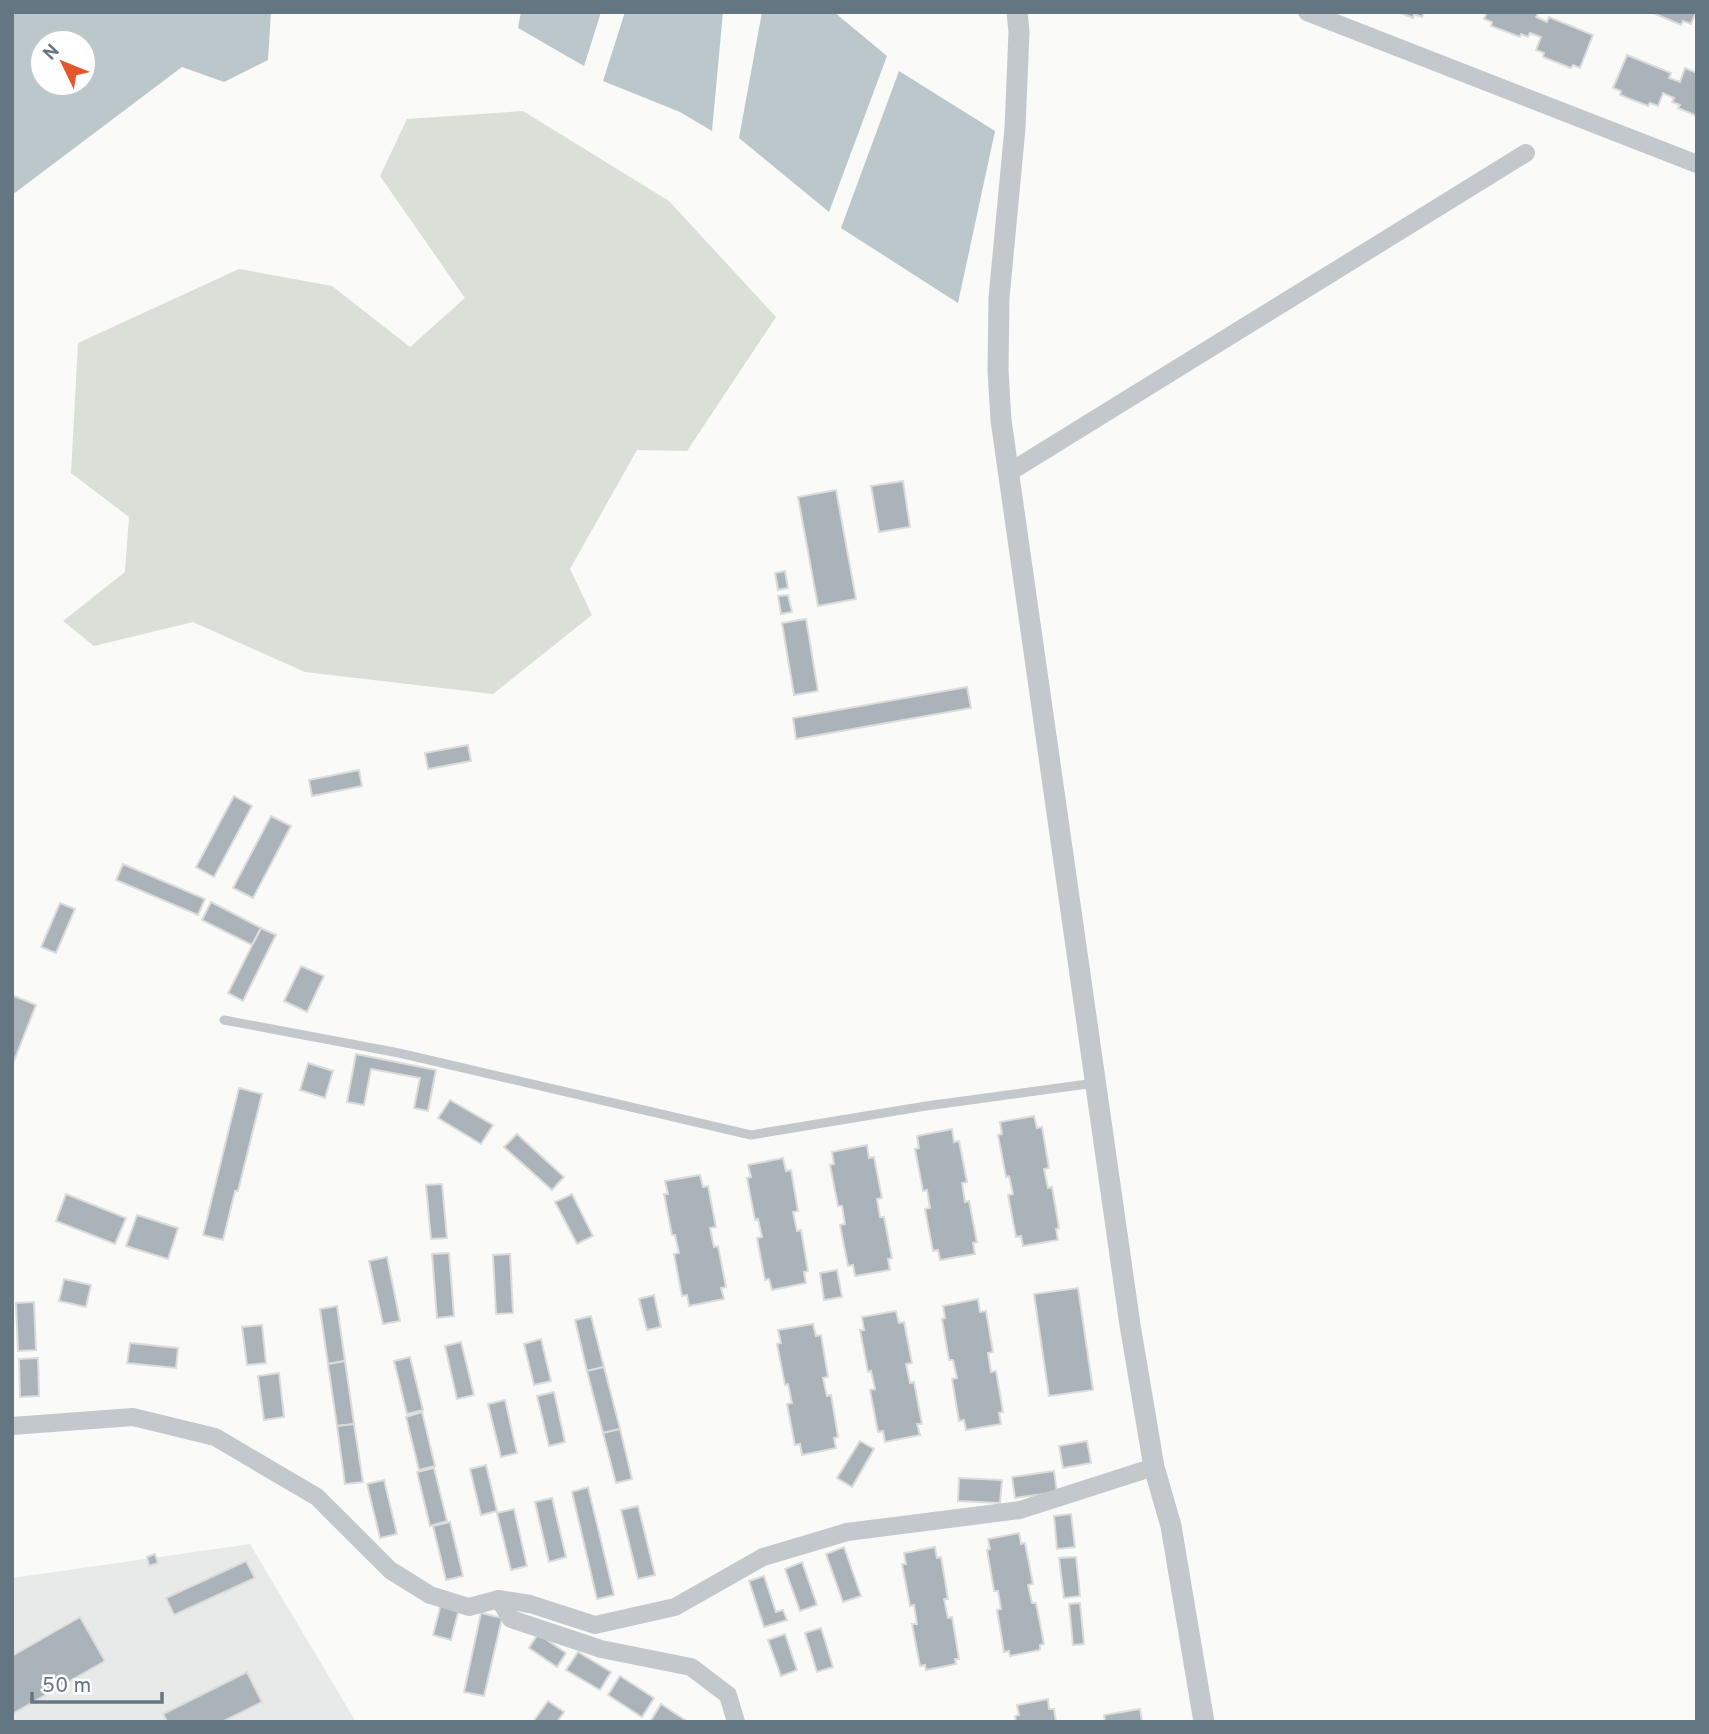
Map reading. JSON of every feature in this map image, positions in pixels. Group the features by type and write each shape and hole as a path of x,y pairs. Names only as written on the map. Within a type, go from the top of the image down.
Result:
{"street":[{"path":"1017,12 1019,33 1015,128 998,324 998,370 1008,473 1072,904 1130,1325 1154,1467 1171,1526 1204,1722"},
{"path":"1307,12 1697,164"},
{"path":"1008,473 1526,153"},
{"path":"12,1426 133,1417 215,1437 317,1497 390,1570 430,1595 469,1607 499,1599 530,1604 595,1625 675,1607 762,1557 847,1532 1020,1510 1154,1467"},
{"path":"499,1599 511,1619 601,1649 691,1667 728,1695 736,1722"}],"lane":[{"path":"224,1020 399,1053 751,1135 926,1106 1095,1083"}],"shaded area":[{"path":"12,12 271,12 268,60 224,82 182,67 12,195"},
{"path":"521,12 601,12 584,66 518,28"},
{"path":"625,12 723,12 712,131 680,112 603,81"},
{"path":"762,12 834,12 887,56 829,212 739,138"},
{"path":"899,71 995,131 958,303 841,228"},
{"path":"523,111 669,201 776,317 687,451 637,450 570,569 592,615 493,694 305,672 193,622 94,646 63,621 125,572 129,517 71,473 78,343 239,269 332,286 410,347 465,298 380,176 407,119"},
{"path":"250,1544 356,1722 12,1722 12,1578"}],"building":[{"path":"1399,12 1424,12 1422,17 1414,14 1413,18"},
{"path":"1487,12 1539,12 1536,17 1547,22 1549,17 1593,35 1580,68 1573,65 1571,68 1543,57 1544,53 1536,50 1541,37 1530,33 1528,37 1521,34 1520,37 1491,26 1492,22 1484,19"},
{"path":"1696,12 1691,24 1683,21 1681,25 1653,13"},
{"path":"1627,55 1671,73 1669,78 1680,82 1685,68 1697,73 1697,116 1678,108 1680,105 1672,102 1674,98 1663,93 1658,106 1650,103 1648,106 1620,95 1621,91 1613,88"},
{"path":"903,481 910,527 879,532 871,486"},
{"path":"836,490 856,599 818,606 798,497"},
{"path":"785,571 788,588 778,590 775,573"},
{"path":"788,595 792,612 781,614 778,596"},
{"path":"806,619 818,691 794,695 782,623"},
{"path":"967,687 971,708 796,739 793,718"},
{"path":"468,745 471,761 428,769 425,753"},
{"path":"359,770 362,786 312,796 309,780"},
{"path":"234,796 252,806 214,877 196,867"},
{"path":"271,816 291,826 253,898 233,888"},
{"path":"123,864 205,899 198,915 116,880"},
{"path":"211,902 261,928 252,945 202,920"},
{"path":"60,903 75,909 56,953 41,947"},
{"path":"261,928 276,935 243,1001 228,993"},
{"path":"301,966 324,976 307,1012 284,1001"},
{"path":"14,996 36,1005 12,1066 12,1002"},
{"path":"356,1054 436,1070 428,1111 414,1108 420,1078 371,1069 364,1105 347,1102"},
{"path":"308,1063 333,1071 325,1098 300,1090"},
{"path":"239,1088 262,1094 223,1240 203,1235"},
{"path":"450,1100 493,1125 481,1144 438,1118"},
{"path":"1034,1116 1037,1128 1042,1127 1049,1168 1044,1169 1048,1188 1052,1187 1059,1228 1056,1229 1058,1240 1023,1246 1021,1236 1016,1237 1008,1195 1013,1194 1009,1176 1006,1177 998,1135 1002,1134 1000,1122"},
{"path":"952,1129 954,1142 959,1141 967,1182 962,1183 965,1202 969,1201 977,1242 973,1243 975,1254 940,1260 938,1250 933,1251 925,1209 930,1208 927,1190 923,1191 915,1149 919,1148 917,1136"},
{"path":"517,1134 564,1177 552,1190 504,1147"},
{"path":"867,1145 869,1158 874,1157 882,1198 877,1199 880,1217 884,1217 892,1258 888,1259 890,1270 855,1276 853,1265 848,1266 840,1225 845,1224 842,1206 838,1206 830,1165 834,1164 832,1152"},
{"path":"783,1158 786,1171 791,1170 798,1211 793,1212 797,1231 801,1230 808,1271 804,1272 806,1283 772,1290 769,1279 765,1280 757,1238 762,1237 758,1219 755,1220 747,1178 751,1177 748,1165"},
{"path":"700,1175 703,1187 708,1186 716,1227 710,1228 714,1247 718,1246 726,1287 721,1288 724,1299 689,1306 687,1295 682,1296 674,1254 679,1253 675,1235 672,1235 664,1194 668,1194 665,1181"},
{"path":"442,1184 447,1238 431,1239 426,1185"},
{"path":"66,1194 126,1218 115,1244 56,1221"},
{"path":"572,1194 593,1236 577,1244 555,1202"},
{"path":"137,1215 178,1228 168,1259 126,1246"},
{"path":"449,1253 454,1316 437,1318 432,1254"},
{"path":"510,1254 513,1313 496,1314 493,1255"},
{"path":"387,1257 400,1321 383,1324 369,1261"},
{"path":"837,1270 842,1297 824,1300 820,1273"},
{"path":"64,1279 91,1285 86,1307 59,1301"},
{"path":"1078,1288 1093,1390 1049,1396 1034,1294"},
{"path":"654,1295 661,1327 647,1330 639,1299"},
{"path":"978,1299 980,1312 986,1311 993,1352 988,1353 991,1372 996,1371 1003,1412 999,1413 1001,1424 966,1430 964,1420 959,1421 952,1379 957,1378 953,1360 949,1360 942,1319 945,1318 943,1306"},
{"path":"34,1302 36,1350 18,1351 16,1303"},
{"path":"337,1306 345,1361 328,1364 320,1309"},
{"path":"896,1311 899,1323 904,1322 912,1363 906,1364 910,1383 914,1382 922,1424 917,1424 920,1435 885,1442 883,1431 878,1432 870,1390 875,1389 871,1371 868,1372 860,1330 864,1330 862,1317"},
{"path":"591,1316 604,1367 587,1371 575,1320"},
{"path":"813,1324 816,1336 821,1335 828,1377 823,1378 827,1396 831,1395 838,1437 834,1438 836,1448 802,1455 800,1444 795,1445 787,1404 792,1403 788,1384 785,1385 777,1344 781,1343 778,1330"},
{"path":"262,1325 266,1363 247,1365 242,1327"},
{"path":"541,1339 551,1381 534,1385 524,1344"},
{"path":"461,1342 474,1395 457,1399 445,1346"},
{"path":"130,1343 178,1348 176,1368 127,1363"},
{"path":"410,1357 423,1410 407,1414 394,1361"},
{"path":"38,1358 39,1396 20,1397 19,1359"},
{"path":"345,1361 354,1424 337,1426 328,1364"},
{"path":"604,1367 620,1429 603,1433 587,1371"},
{"path":"279,1373 284,1417 264,1420 258,1376"},
{"path":"554,1392 565,1442 549,1446 537,1396"},
{"path":"505,1400 517,1453 501,1457 488,1404"},
{"path":"422,1412 435,1466 419,1470 406,1417"},
{"path":"354,1424 363,1482 345,1484 337,1426"},
{"path":"620,1429 632,1479 616,1483 603,1433"},
{"path":"860,1441 874,1449 852,1487 837,1478"},
{"path":"1087,1441 1091,1463 1063,1468 1059,1446"},
{"path":"486,1465 497,1511 481,1515 470,1469"},
{"path":"434,1468 447,1521 430,1526 417,1472"},
{"path":"1054,1471 1057,1492 1015,1498 1012,1477"},
{"path":"959,1478 1002,1480 1000,1503 958,1501"},
{"path":"384,1480 397,1534 380,1538 367,1484"},
{"path":"588,1487 614,1595 597,1599 572,1492"},
{"path":"552,1498 566,1557 549,1562 535,1502"},
{"path":"638,1506 655,1575 638,1579 621,1510"},
{"path":"514,1509 527,1566 511,1570 497,1513"},
{"path":"1071,1514 1075,1547 1057,1549 1054,1516"},
{"path":"450,1522 463,1576 446,1580 433,1526"},
{"path":"1019,1533 1021,1544 1025,1543 1033,1584 1028,1585 1032,1603 1036,1603 1044,1644 1040,1645 1040,1650 1010,1656 1009,1651 1004,1652 997,1610 1001,1609 998,1591 994,1591 987,1550 990,1549 988,1539"},
{"path":"844,1547 861,1596 843,1602 826,1554"},
{"path":"935,1547 937,1558 941,1557 948,1599 944,1599 948,1618 952,1617 959,1659 955,1659 956,1664 926,1670 925,1665 920,1666 912,1624 917,1624 914,1605 910,1606 902,1564 906,1564 904,1553"},
{"path":"155,1554 158,1563 149,1566 147,1557"},
{"path":"1076,1557 1080,1596 1064,1598 1059,1558"},
{"path":"246,1561 255,1578 174,1615 166,1598"},
{"path":"802,1562 817,1605 800,1611 785,1569"},
{"path":"764,1576 776,1612 783,1610 787,1620 764,1627 749,1581"},
{"path":"1080,1603 1084,1644 1073,1645 1069,1604"},
{"path":"441,1604 459,1609 451,1640 433,1635"},
{"path":"481,1613 502,1618 484,1696 464,1692"},
{"path":"80,1617 105,1661 12,1714 12,1656"},
{"path":"821,1628 833,1667 817,1672 805,1633"},
{"path":"538,1634 566,1653 557,1667 529,1648"},
{"path":"785,1634 797,1670 781,1676 768,1640"},
{"path":"578,1652 611,1672 600,1690 566,1670"},
{"path":"247,1672 262,1702 222,1722 167,1722 163,1714"},
{"path":"620,1676 654,1698 642,1717 608,1695"},
{"path":"1048,1699 1049,1709 1054,1709 1056,1722 1016,1722 1015,1716 1019,1715 1017,1705"},
{"path":"548,1701 564,1712 557,1722 533,1722"},
{"path":"661,1704 688,1722 650,1722"},
{"path":"1140,1709 1142,1722 1105,1722 1104,1715"}]}
